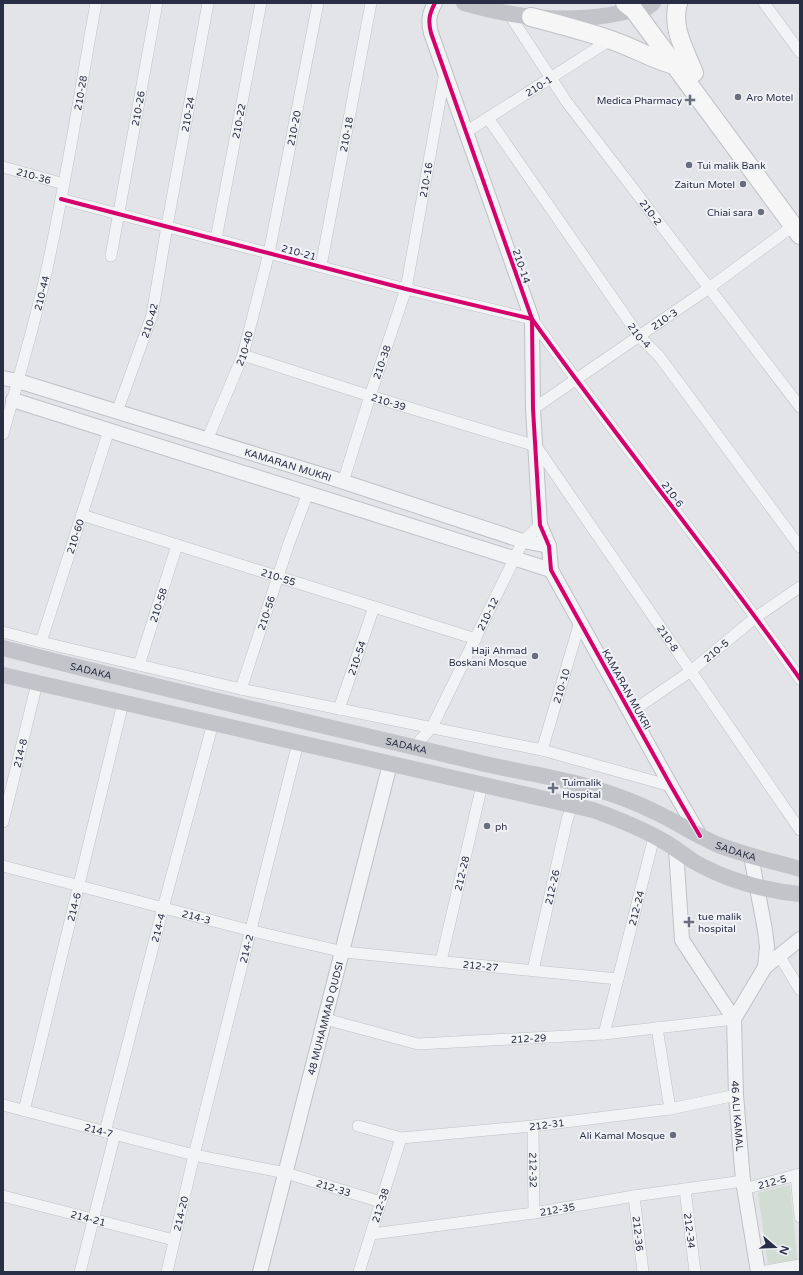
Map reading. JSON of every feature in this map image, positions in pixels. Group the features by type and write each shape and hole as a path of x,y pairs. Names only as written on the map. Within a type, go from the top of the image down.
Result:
{"main road":[{"path":"464,3 509,14 531,17 572,19 613,15 638,6"},
{"path":"678,3 675,16 677,29 681,43 694,73"},
{"path":"638,6 694,73 798,226"},
{"path":"638,6 674,65 798,226"},
{"path":"531,17 610,40 657,60 674,65"},
{"name":"SADAKA","path":"3,648 89,670 414,747 574,783 615,796 654,811 717,844 751,856 800,868"},
{"path":"84,693 89,670"},
{"path":"3,675 593,810 615,818 664,841 694,862 719,873 758,887 800,894"}],"street":[{"name":"210-28","path":"64,184 96,3"},
{"name":"210-26","path":"119,213 157,3"},
{"name":"210-24","path":"167,226 208,3"},
{"name":"210-22","path":"216,239 261,3"},
{"name":"210-20","path":"269,253 318,3"},
{"name":"210-18","path":"321,266 371,3"},
{"name":"210-14","path":"435,3 428,19 429,27 532,319 533,409 540,525 549,546"},
{"path":"764,3 800,52"},
{"name":"210-2","path":"509,14 566,101 800,407"},
{"name":"210-1","path":"466,132 610,40"},
{"name":"210-16","path":"406,289 445,71"},
{"name":"210-4","path":"488,118 639,336 659,356 800,547"},
{"name":"210-36","path":"3,167 64,184"},
{"name":"210-44","path":"3,434 20,377 44,283 64,184"},
{"name":"210-21","path":"61,199 406,289 532,319"},
{"path":"111,256 119,213"},
{"name":"210-42","path":"117,412 152,315 167,226"},
{"name":"210-3","path":"533,409 798,226"},
{"name":"210-40","path":"207,440 243,355 269,253"},
{"name":"210-38","path":"342,482 406,289"},
{"name":"210-6","path":"532,319 575,379 756,617 800,679"},
{"name":"210-39","path":"243,355 370,396 536,446"},
{"name":"KAMARAN MUKRI","path":"3,368 20,377 117,412 329,477 523,541 549,546 551,570 700,836"},
{"name":"KAMARAN MUKRI","path":"3,378 20,377"},
{"name":"KAMARAN MUKRI","path":"12,400 551,570"},
{"name":"210-60","path":"41,642 109,430"},
{"name":"210-8","path":"536,446 800,830"},
{"path":"315,495 329,477"},
{"name":"210-56","path":"241,689 277,576 315,495"},
{"name":"210-55","path":"82,515 476,639"},
{"name":"210-12","path":"414,747 432,728 523,541 540,525"},
{"name":"210-58","path":"139,666 177,545"},
{"name":"210-5","path":"631,712 691,671 756,617 800,587"},
{"name":"210-54","path":"339,709 374,607"},
{"name":"210-10","path":"542,750 580,622"},
{"path":"3,632 139,666 241,689 542,750 671,786"},
{"name":"214-8","path":"3,822 36,683"},
{"name":"214-6","path":"24,1111 123,703"},
{"name":"214-4","path":"80,1272 94,1220 110,1133 163,908 213,724"},
{"name":"214-2","path":"194,1155 252,931 298,743"},
{"name":"48 MUHAMMAD QUDSI","path":"260,1272 390,764"},
{"name":"212-28","path":"441,961 482,785"},
{"name":"212-26","path":"533,970 567,820 572,805"},
{"name":"212-24","path":"604,1034 654,837"},
{"path":"676,849 682,940 734,1019 765,967 800,939"},
{"path":"751,856 758,887 767,947 765,967"},
{"name":"214-3","path":"3,866 252,931 343,952"},
{"name":"212-27","path":"343,952 618,979"},
{"path":"779,955 800,990"},
{"name":"212-29","path":"325,1019 418,1044 604,1034 734,1019"},
{"name":"46 ALI KAMAL","path":"734,1019 736,1095 744,1185 759,1272"},
{"path":"657,1028 670,1108"},
{"name":"212-31","path":"358,1126 401,1138 534,1126 670,1108 736,1095"},
{"name":"214-7","path":"3,1105 194,1155 286,1173"},
{"name":"212-32","path":"534,1126 534,1213"},
{"name":"212-38","path":"359,1272 401,1138"},
{"name":"214-20","path":"167,1272 194,1155"},
{"name":"212-33","path":"286,1173 381,1202"},
{"path":"798,1174 800,1217"},
{"name":"212-5","path":"744,1185 798,1174"},
{"name":"212-35","path":"372,1234 534,1213 685,1189 744,1185"},
{"name":"212-34","path":"685,1189 695,1272"},
{"name":"214-21","path":"3,1196 174,1240"},
{"name":"212-36","path":"634,1196 643,1272"},
{"path":"759,1272 800,1265"}],"shaded area":[{"path":"790,1185 797,1260 768,1264 758,1193"}],"cycle path":[{"path":"435,3 431,11 430,18 431,33 532,319 533,409 540,525 549,546 551,570 700,836"},
{"path":"61,199 406,289 532,319 598,410 734,588 800,679"}],"place":[{"name":"Aro Motel","path":"738,97"},
{"name":"Medica Pharmacy","path":"690,100"},
{"name":"Tui malik Bank","path":"689,165"},
{"name":"Zaitun Motel","path":"743,184"},
{"name":"Chiai sara","path":"761,212"},
{"name":"Haji Ahmad Boskani Mosque","path":"535,656"},
{"name":"Tuimalik Hospital","path":"553,788"},
{"name":"ph","path":"487,826"},
{"name":"tue malik hospital","path":"689,922"},
{"name":"Ali Kamal Mosque","path":"673,1135"}]}
